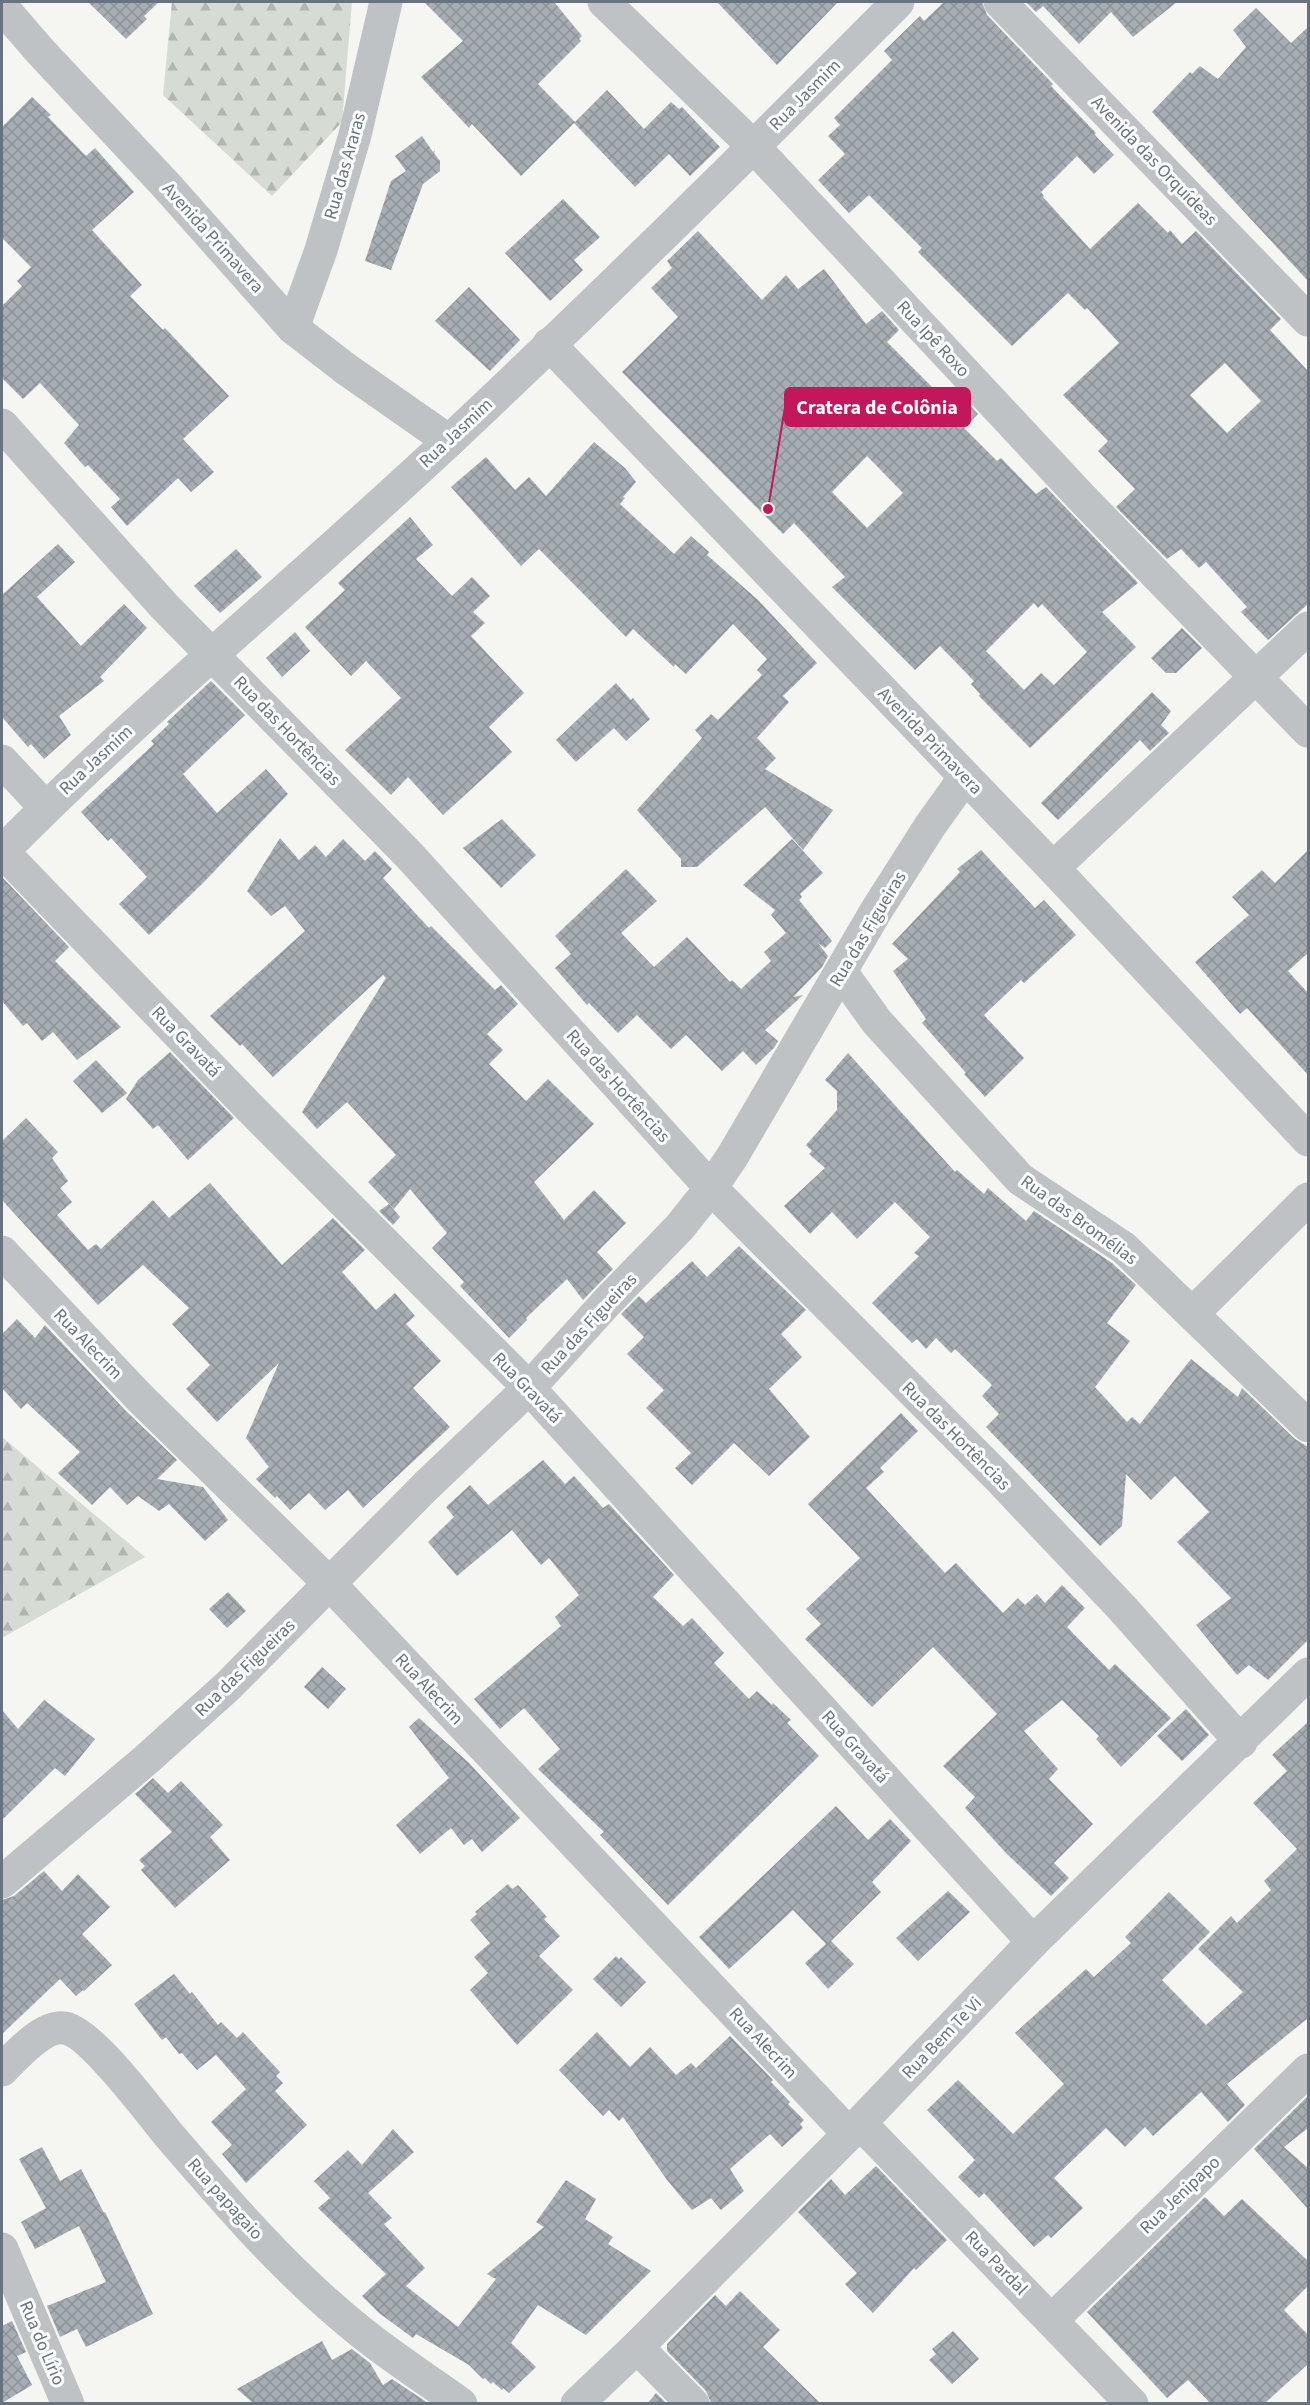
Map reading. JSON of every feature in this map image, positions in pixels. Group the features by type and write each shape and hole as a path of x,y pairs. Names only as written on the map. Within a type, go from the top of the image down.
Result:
{"street":[{"name":"Rua das Araras","path":"293,328 321,250 355,135 386,2"},
{"name":"Rua Ipê Roxo","path":"604,2 754,147 1080,496 1308,731"},
{"name":"Rua Jasmim","path":"2,852 45,807 449,441 754,147 898,2"},
{"name":"Avenida das Orquídeas","path":"1000,2 1308,320"},
{"name":"Avenida Primavera","path":"2,7 165,184 293,328 346,369 449,441"},
{"name":"Avenida Primavera","path":"549,344 1053,868 1308,1140"},
{"name":"Rua das Hortências","path":"2,425 164,606 409,855 711,1188 1143,1630 1240,1742"},
{"path":"1053,868 1308,628"},
{"path":"2,761 45,807"},
{"name":"Rua das Figueiras","path":"2,1882 228,1686 426,1486 529,1388 608,1301 664,1244 711,1188 894,883 965,777"},
{"name":"Rua Gravatá","path":"2,852 239,1097 529,1388 1033,1942"},
{"name":"Rua das Bromélias","path":"842,973 877,1022 1020,1179 1124,1248 1308,1426"},
{"path":"1192,1314 1308,1199"},
{"name":"Rua Alecrim","path":"2,1252 140,1398 330,1584 854,2128"},
{"name":"Rua Bem Te Vi","path":"577,2403 638,2348 1033,1942 1308,1674"},
{"name":"Rua papagaio","path":"2,2070 30,2042 51,2030 63,2028 75,2032 88,2042 117,2073 275,2255 361,2332 461,2403"},
{"name":"Rua Jenipapo","path":"1052,2320 1308,2070"},
{"name":"Rua Pardal","path":"854,2128 1052,2320 1132,2403"},
{"name":"Rua do Lírio","path":"2,2248 68,2403"},
{"path":"638,2348 693,2403"}],"green space":[{"path":"172,2 352,2 342,122 272,196 163,95"},
{"path":"2,1437 145,1557 2,1638"}],"building":[{"path":"88,2 159,2 144,16 147,19 126,39"},
{"path":"424,2 554,2 582,36 579,39 581,41 538,84 575,122 607,90 644,129 671,102 679,109 682,107 720,147 690,176 669,154 635,187 574,123 521,176 472,124 469,128 421,77 463,41"},
{"path":"717,2 838,2 777,65"},
{"path":"944,2 982,2 987,15 1053,84 1051,86 1114,155 1094,174 1077,156 1041,192 1090,249 1138,203 1168,233 1170,230 1182,244 1196,231 1281,319 1270,330 1308,371 1308,604 1268,640 1241,612 1247,607 1206,562 1199,568 1181,549 1167,559 1116,507 1135,489 1098,451 1108,441 1063,395 1119,343 1087,308 1085,310 1068,293 1012,346 918,252 922,248 869,195 849,213 818,180 845,154 828,136 840,125 834,118 892,60 884,51 920,16 924,21","holes":["1225,363 1261,401 1227,433 1190,395"]},
{"path":"1026,2 1177,2 1133,37 1111,12 1079,44 1043,6 1036,12"},
{"path":"1256,8 1291,43 1308,27 1308,281 1152,112 1190,72 1192,74 1200,66 1218,79 1246,47 1233,30"},
{"path":"32,97 51,115 48,117 86,156 95,148 134,192 92,230 142,285 130,296 163,330 165,328 229,396 183,439 214,472 191,492 178,478 127,526 111,507 120,499 88,465 85,467 64,443 79,425 40,383 23,399 2,378 2,306 22,286 17,281 31,267 2,238 2,127"},
{"path":"422,136 433,152 435,150 434,153 440,161 440,171 423,184 391,270 365,261 391,181 406,171 395,156"},
{"path":"563,199 600,237 574,260 583,270 550,301 505,253"},
{"path":"698,231 762,300 786,275 798,289 824,269 866,324 882,311 899,330 887,342 949,404 959,394 978,414 964,428 997,461 1001,458 1036,494 1046,487 1138,583 1102,612 1136,647 1030,748 979,696 980,694 971,684 974,681 940,646 915,670 832,587 845,577 794,523 783,534 622,372 678,317 651,288 672,268 667,261","holes":["867,456 903,493 867,528 832,492","1034,603 1038,608 1042,604 1087,652 1054,685 1041,673 1024,690 986,651"]},
{"path":"469,287 520,340 490,371 435,321"},
{"path":"594,442 625,468 636,482 620,504 674,554 691,536 709,552 707,555 758,600 817,663 783,696 789,702 757,738 776,758 765,769 833,810 803,850 765,807 697,867 681,867 681,859 637,810 702,738 695,730 711,714 718,720 762,675 757,670 767,659 733,624 686,674 675,664 674,667 633,629 626,637 539,549 521,566 451,487 486,457 515,490 529,477 546,496"},
{"path":"410,517 433,545 416,559 452,596 472,577 490,596 473,612 485,623 471,636 524,693 489,727 512,752 443,815 408,777 391,795 345,750 401,698 366,661 351,676 305,627 345,590 338,583"},
{"path":"58,544 75,562 37,597 81,646 124,604 147,628 100,677 104,681 59,716 71,735 44,759 31,744 28,747 2,717 2,595"},
{"path":"236,549 262,577 220,613 194,586"},
{"path":"1182,628 1202,648 1176,673 1166,673 1151,658"},
{"path":"295,632 310,651 282,677 266,658"},
{"path":"211,681 245,715 183,774 217,813 266,769 288,794 204,882 149,935 119,904 147,877 111,838 108,841 81,812 154,744 151,741 169,724 167,722"},
{"path":"616,683 631,700 633,698 650,719 626,741 614,728 576,762 556,740"},
{"path":"1152,692 1171,711 1161,725 1169,733 1150,751 1140,740 1058,820 1041,803"},
{"path":"502,819 536,855 501,888 463,848"},
{"path":"280,838 299,860 315,845 326,857 343,839 365,861 375,851 392,869 383,878 429,928 431,926 495,990 501,985 518,1004 487,1034 503,1050 489,1064 526,1101 548,1079 594,1124 534,1182 564,1220 594,1190 626,1223 597,1252 613,1269 583,1300 567,1279 526,1318 527,1320 509,1338 460,1286 464,1282 432,1248 447,1233 410,1189 394,1209 368,1182 396,1155 347,1102 317,1129 302,1112 386,978 383,975 273,1077 242,1044 240,1046 210,1016 305,931 285,906 271,916 247,891"},
{"path":"792,839 823,873 800,894 802,897 799,900 832,941 825,948 818,943 828,956 822,967 793,997 803,995 765,1030 778,1041 756,1065 743,1051 722,1071 686,1035 671,1049 637,1015 618,1033 589,1003 587,1005 555,968 571,954 555,936 626,869 657,901 621,933 654,967 687,937 730,982 732,980 741,989 771,961 764,952 786,933 771,915 775,910 743,885"},
{"path":"981,850 1035,908 1044,900 1076,935 1024,983 1021,980 984,1015 1024,1058 985,1097 922,1023 926,1019 893,971 908,959 892,944 960,872 957,869"},
{"path":"1308,850 1308,953 1288,971 1308,993 1308,1075 1247,1008 1240,1014 1195,962 1249,915 1232,897 1262,870 1275,883"},
{"path":"2,877 69,947 55,961 121,1027 77,1060 53,1032 42,1041 27,1023 23,1026 2,1001"},
{"path":"170,1052 234,1118 188,1160 158,1125 153,1129 126,1099 138,1080"},
{"path":"848,1053 955,1172 957,1170 984,1194 988,1188 1026,1221 1034,1211 1112,1263 1136,1285 1107,1323 1130,1341 1095,1387 1127,1422 1132,1417 1140,1424 1191,1359 1238,1397 1242,1388 1295,1439 1308,1447 1308,1640 1268,1680 1249,1665 1237,1675 1196,1625 1231,1598 1177,1542 1209,1512 1175,1476 1151,1500 1126,1474 1122,1526 1100,1546 986,1427 999,1414 982,1396 992,1385 955,1349 951,1353 936,1338 926,1349 917,1339 912,1343 872,1303 919,1256 914,1253 930,1237 895,1202 857,1239 832,1212 810,1234 784,1206 825,1168 809,1154 812,1151 806,1145 837,1110 837,1091 825,1080"},
{"path":"96,1060 127,1093 102,1113 73,1081"},
{"path":"26,1118 58,1152 52,1158 68,1181 60,1188 72,1202 57,1215 88,1250 96,1244 101,1249 153,1200 169,1218 210,1183 282,1265 333,1218 365,1250 342,1272 376,1310 395,1293 415,1316 406,1324 441,1361 413,1388 450,1427 363,1508 348,1490 325,1510 309,1493 290,1510 256,1479 269,1467 246,1438 279,1363 217,1422 186,1389 210,1365 172,1324 189,1308 143,1265 98,1305 2,1200 2,1141"},
{"path":"389,1204 400,1217 393,1225 379,1211"},
{"path":"739,1246 806,1310 781,1334 802,1357 769,1389 810,1437 769,1476 734,1443 692,1485 675,1468 691,1453 646,1408 664,1390 627,1354 644,1337 621,1314 639,1296 646,1303 692,1261 707,1277"},
{"path":"17,1319 35,1338 45,1325 126,1411 177,1460 157,1479 203,1487 228,1520 205,1541 169,1504 159,1511 138,1496 127,1505 110,1487 92,1505 58,1473 80,1452 27,1403 21,1409 2,1388 2,1334"},
{"path":"901,1413 918,1431 880,1468 884,1472 866,1488 945,1573 956,1563 1003,1613 1018,1598 1025,1605 1037,1594 1045,1603 1062,1585 1085,1608 1067,1627 1109,1670 1115,1664 1171,1718 1121,1767 1096,1739 1099,1736 1062,1700 1024,1731 1058,1769 1049,1779 1093,1824 1054,1863 1069,1878 1051,1896 1006,1853 965,1808 975,1797 943,1766 997,1714 933,1647 872,1707 805,1639 821,1624 806,1609 860,1558 808,1504"},
{"path":"543,1460 565,1484 574,1476 603,1508 609,1504 674,1575 653,1597 683,1626 692,1618 724,1653 714,1663 749,1699 757,1691 772,1705 773,1703 791,1720 787,1723 819,1756 668,1905 600,1835 604,1832 538,1769 560,1749 524,1708 500,1729 474,1699 561,1626 555,1617 579,1595 549,1558 541,1565 512,1530 457,1576 428,1542 454,1517 446,1507 470,1485 488,1505"},
{"path":"228,1592 246,1611 227,1628 209,1609"},
{"path":"322,1667 346,1689 328,1709 304,1687"},
{"path":"44,1700 95,1739 65,1776 55,1768 2,1820 2,1710 18,1729"},
{"path":"1186,1709 1209,1735 1182,1761 1157,1736"},
{"path":"419,1718 468,1762 520,1818 482,1852 472,1839 464,1845 451,1828 420,1854 396,1825 449,1778 409,1727"},
{"path":"1308,1722 1308,2018 1227,2084 1245,2105 1228,2122 1201,2092 1153,2136 1145,2127 1125,2147 1106,2128 1054,2178 1083,2208 1051,2238 1048,2235 1034,2247 984,2193 979,2198 958,2177 975,2160 927,2110 958,2080 1013,2134 1064,2084 1015,2033 1086,1969 1094,1977 1131,1943 1125,1937 1169,1892 1210,1932 1162,1980 1206,2025 1243,1992 1198,1949 1231,1916 1237,1923 1271,1890 1264,1881 1297,1849 1253,1803 1287,1771 1272,1755"},
{"path":"153,1778 168,1793 181,1781 223,1825 210,1837 230,1860 175,1908 141,1870 145,1866 139,1860 172,1832 135,1794"},
{"path":"836,1806 868,1840 890,1819 911,1841 872,1882 881,1892 831,1941 854,1964 828,1989 805,1963 826,1944 793,1910 729,1969 699,1937"},
{"path":"44,1871 62,1891 78,1874 110,1907 82,1934 112,1965 76,1996 60,1979 2,2034 2,1900 14,1896"},
{"path":"508,1884 512,1889 518,1885 547,1917 544,1919 560,1936 539,1956 573,1990 517,2045 470,1990 488,1973 474,1957 490,1943 470,1920 477,1914 475,1912"},
{"path":"948,1891 970,1912 918,1961 896,1938"},
{"path":"616,1956 619,1959 621,1957 646,1982 621,2007 593,1979"},
{"path":"174,1974 190,1994 192,1992 218,2025 221,2022 237,2038 243,2032 280,2072 276,2076 283,2083 275,2091 307,2125 246,2183 222,2154 232,2145 211,2122 246,2089 216,2055 197,2070 182,2053 179,2054 166,2037 162,2040 134,2004"},
{"path":"597,2032 630,2067 650,2047 676,2075 691,2063 696,2068 730,2036 773,2080 771,2082 790,2102 788,2104 804,2120 800,2124 803,2128 782,2147 770,2134 730,2169 744,2191 721,2210 711,2198 692,2210 667,2180 623,2117 619,2121 609,2110 603,2116 559,2070"},
{"path":"1308,2096 1308,2128 1284,2147 1308,2168 1308,2209 1254,2149"},
{"path":"393,2129 414,2152 368,2193 392,2218 384,2224 425,2268 406,2286 458,2327 496,2279 487,2274 544,2227 536,2222 566,2180 596,2199 585,2219 613,2237 608,2244 651,2271 586,2335 538,2305 511,2343 536,2367 509,2393 493,2382 491,2384 469,2365 416,2334 413,2338 379,2313 362,2296 386,2274 318,2208 330,2198 314,2181 348,2150 362,2165"},
{"path":"42,2147 60,2181 81,2169 105,2212 153,2314 86,2347 77,2329 60,2337 47,2306 106,2282 79,2226 35,2249 21,2222 46,2208 19,2159"},
{"path":"876,2166 947,2240 916,2270 914,2268 873,2313 845,2284 857,2273 798,2212 831,2179 845,2195"},
{"path":"1205,2197 1224,2216 1242,2199 1308,2261 1308,2286 1284,2310 1308,2335 1308,2364 1265,2403 1210,2403 1188,2380 1167,2398 1087,2312"},
{"path":"740,2291 780,2330 763,2347 820,2403 711,2403 706,2391 667,2351 667,2344 715,2295 726,2306"},
{"path":"12,2321 26,2352 17,2356 32,2385 2,2403 2,2326"},
{"path":"953,2331 979,2359 952,2384 929,2360 936,2354 932,2349"},
{"path":"322,2341 332,2360 352,2349 370,2363 383,2385 392,2379 428,2403 253,2403 237,2389"},
{"path":"656,2393 666,2403 648,2403"}],"place":[{"name":"Cratera de Colônia","path":"768,509"}]}
